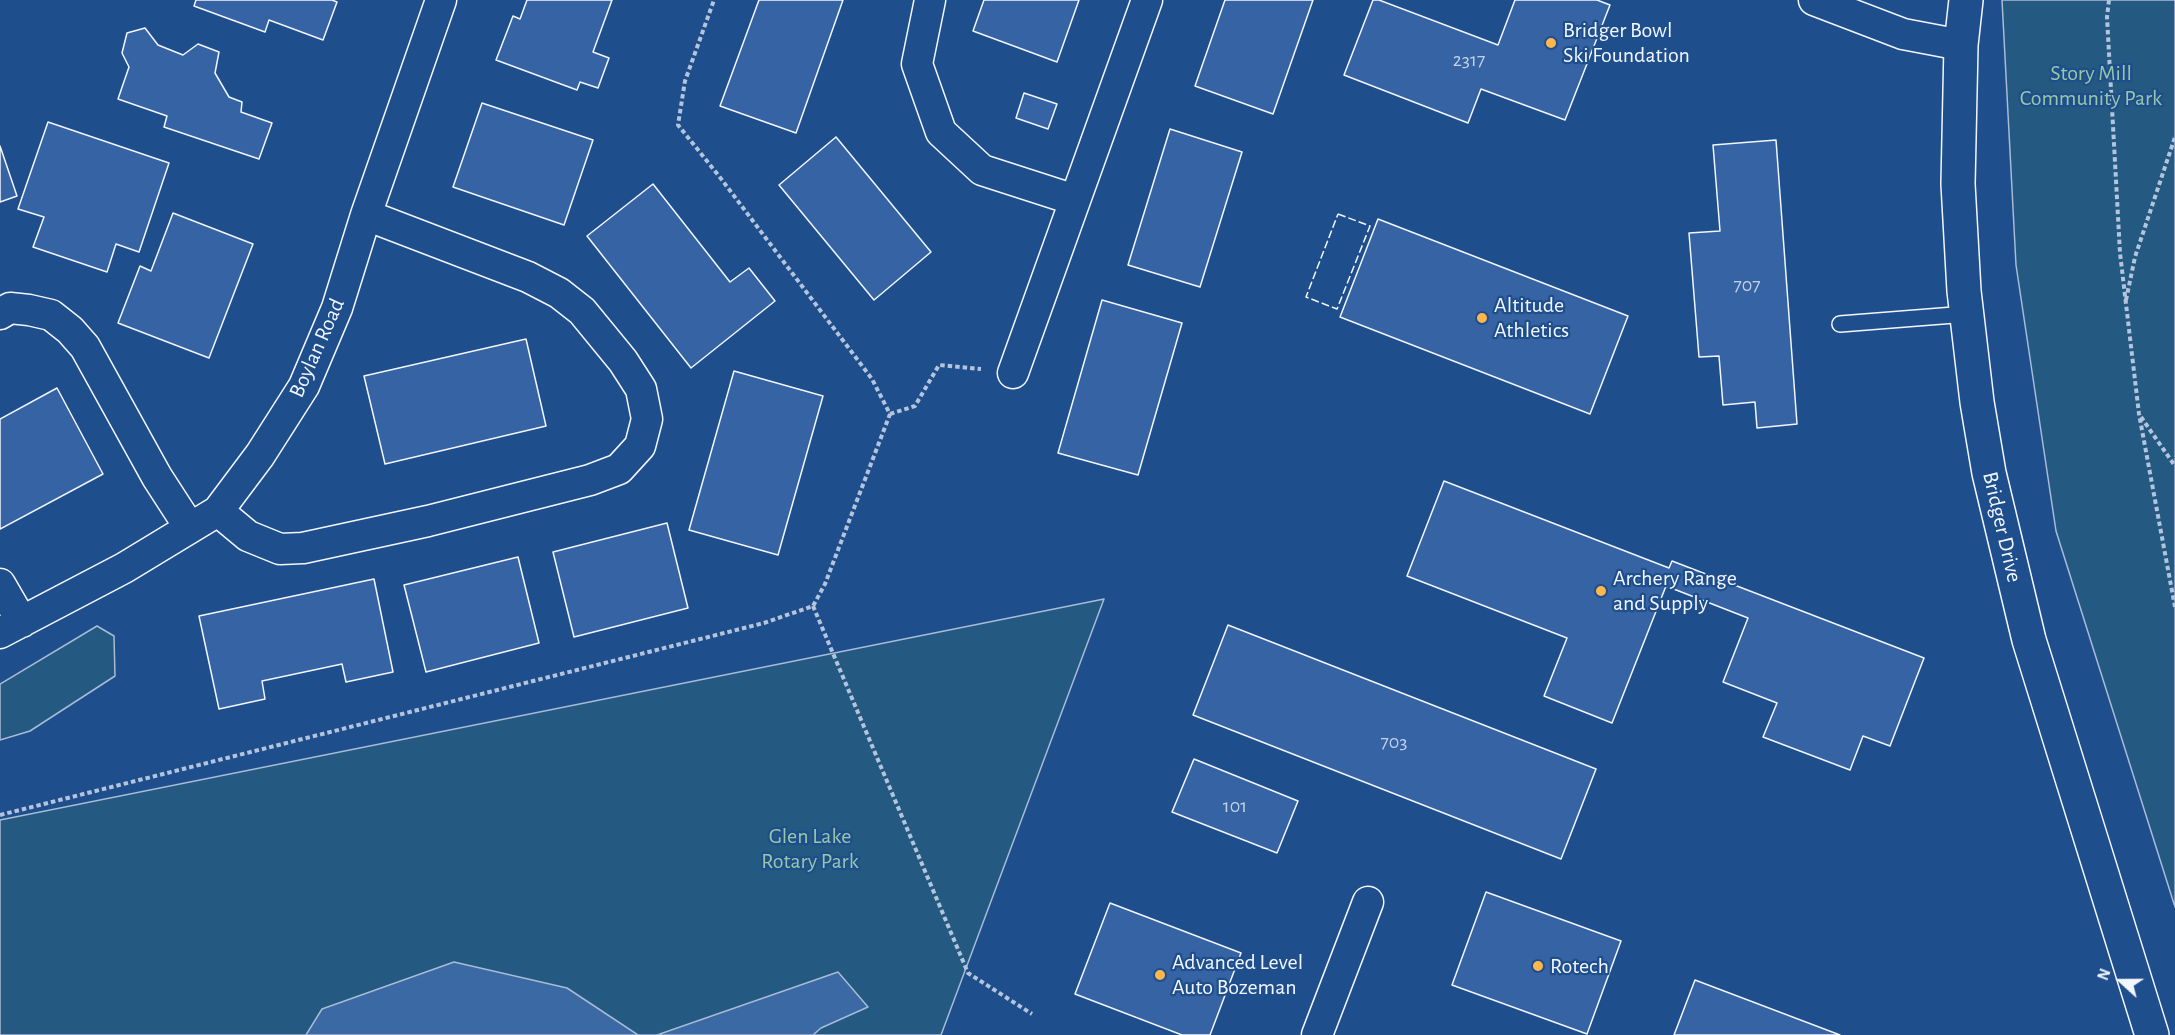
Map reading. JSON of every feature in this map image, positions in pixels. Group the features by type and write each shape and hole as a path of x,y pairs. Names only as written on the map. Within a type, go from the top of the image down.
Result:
{"main road":[{"name":"Bridger Drive","path":"1966,0 1961,45 1958,184 1967,314 1977,402 1989,473 2029,640 2152,1035"}],"street":[{"name":"Boylan Road","path":"11,628 124,568 218,510 260,455 304,386 337,308 366,215 441,0"},
{"path":"930,0 917,64 941,132 982,170 1075,200"},
{"path":"1013,373 1147,0"},
{"path":"1814,0 1903,34 1961,45"},
{"path":"218,510 248,536 280,549 303,548 428,521 590,480 619,469 640,446 647,419 641,389 624,361 582,311 559,293 528,277 366,215"},
{"path":"0,314 10,308 51,315 70,330 85,347 157,477 190,528"},
{"path":"0,584 11,628"},
{"path":"1317,1035 1368,902"}],"lane":[{"path":"1840,324 1967,314"}],"path":[{"path":"0,815 764,623 813,606 825,584 890,414 872,379 678,125 684,81 714,0"},
{"path":"2109,0 2106,17 2117,216 2126,304 2139,414 2175,607"},
{"path":"2126,304 2135,257 2175,137"},
{"path":"890,414 915,406 939,365 1013,373"},
{"path":"2139,414 2175,466"},
{"path":"813,606 968,974 1032,1014"}],"green space":[{"name":"Story Mill Community Park","path":"2002,0 2175,0 2175,907 2056,531 2016,265"},
{"name":"Glen Lake Rotary Park","path":"1104,599 941,1035 0,1035 0,820"},
{"path":"97,626 114,636 115,676 30,731 0,740 0,684"}],"shaded area":[{"path":"454,962 567,988 638,1035 306,1035 322,1009"},
{"path":"838,972 868,1007 821,1028 813,1035 657,1035"}],"building":[{"path":"196,0 332,0 337,2 323,40 269,20 265,32 194,6"},
{"path":"527,0 612,0 593,52 609,58 598,88 580,82 577,90 496,60 513,16 520,19"},
{"path":"759,0 843,0 796,133 720,106"},
{"path":"984,0 1079,0 1057,62 973,31"},
{"path":"1225,0 1313,0 1273,114 1195,86"},
{"path":"1373,0 1379,0 1498,45 1515,0 1597,0 1610,5 1565,120 1481,89 1468,123 1344,75"},
{"path":"145,28 158,45 183,55 198,44 219,52 215,73 229,97 242,102 241,112 272,123 259,159 164,127 167,116 118,99 129,67 122,53 127,33"},
{"path":"1024,93 1057,104 1048,129 1016,118"},
{"path":"482,103 593,140 564,225 453,187"},
{"path":"48,122 169,163 139,252 116,244 107,272 33,247 44,217 18,209"},
{"path":"1170,129 1242,152 1200,287 1128,265"},
{"path":"836,137 931,252 874,300 779,185"},
{"path":"1776,140 1797,424 1757,428 1755,402 1723,405 1719,356 1699,357 1689,233 1720,231 1713,145"},
{"path":"0,146 17,196 0,202"},
{"path":"653,184 730,282 749,268 775,301 691,368 587,236"},
{"path":"173,213 253,244 209,358 118,323 140,266 151,271"},
{"path":"1378,219 1628,316 1590,414 1340,317"},
{"path":"1102,300 1182,323 1138,475 1058,453"},
{"path":"526,339 546,426 385,464 364,376"},
{"path":"734,371 823,396 778,555 689,530"},
{"path":"57,388 103,474 0,529 0,419"},
{"path":"1444,481 1669,568 1672,561 1924,658 1890,746 1863,736 1850,770 1763,737 1777,703 1723,682 1748,618 1666,586 1612,723 1544,696 1567,638 1407,576"},
{"path":"667,523 688,608 574,637 553,552"},
{"path":"518,557 539,643 426,672 404,585"},
{"path":"374,579 393,672 346,682 342,664 262,681 265,699 219,709 199,616"},
{"path":"1228,625 1596,769 1561,859 1193,715"},
{"path":"1194,759 1298,801 1277,853 1172,812"},
{"path":"1486,892 1621,941 1587,1034 1452,985"},
{"path":"1110,903 1241,953 1210,1035 1182,1035 1075,994"},
{"path":"1695,980 1840,1035 1674,1035"}],"fence":[{"path":"1338,214 1370,226 1337,309 1306,297 1338,214"}],"place":[{"name":"Bridger Bowl Ski Foundation","path":"1551,43"},
{"name":"Altitude Athletics","path":"1482,318"},
{"name":"Archery Range and Supply","path":"1601,591"},
{"name":"Rotech","path":"1538,966"},
{"name":"Advanced Level Auto Bozeman","path":"1160,975"}]}
